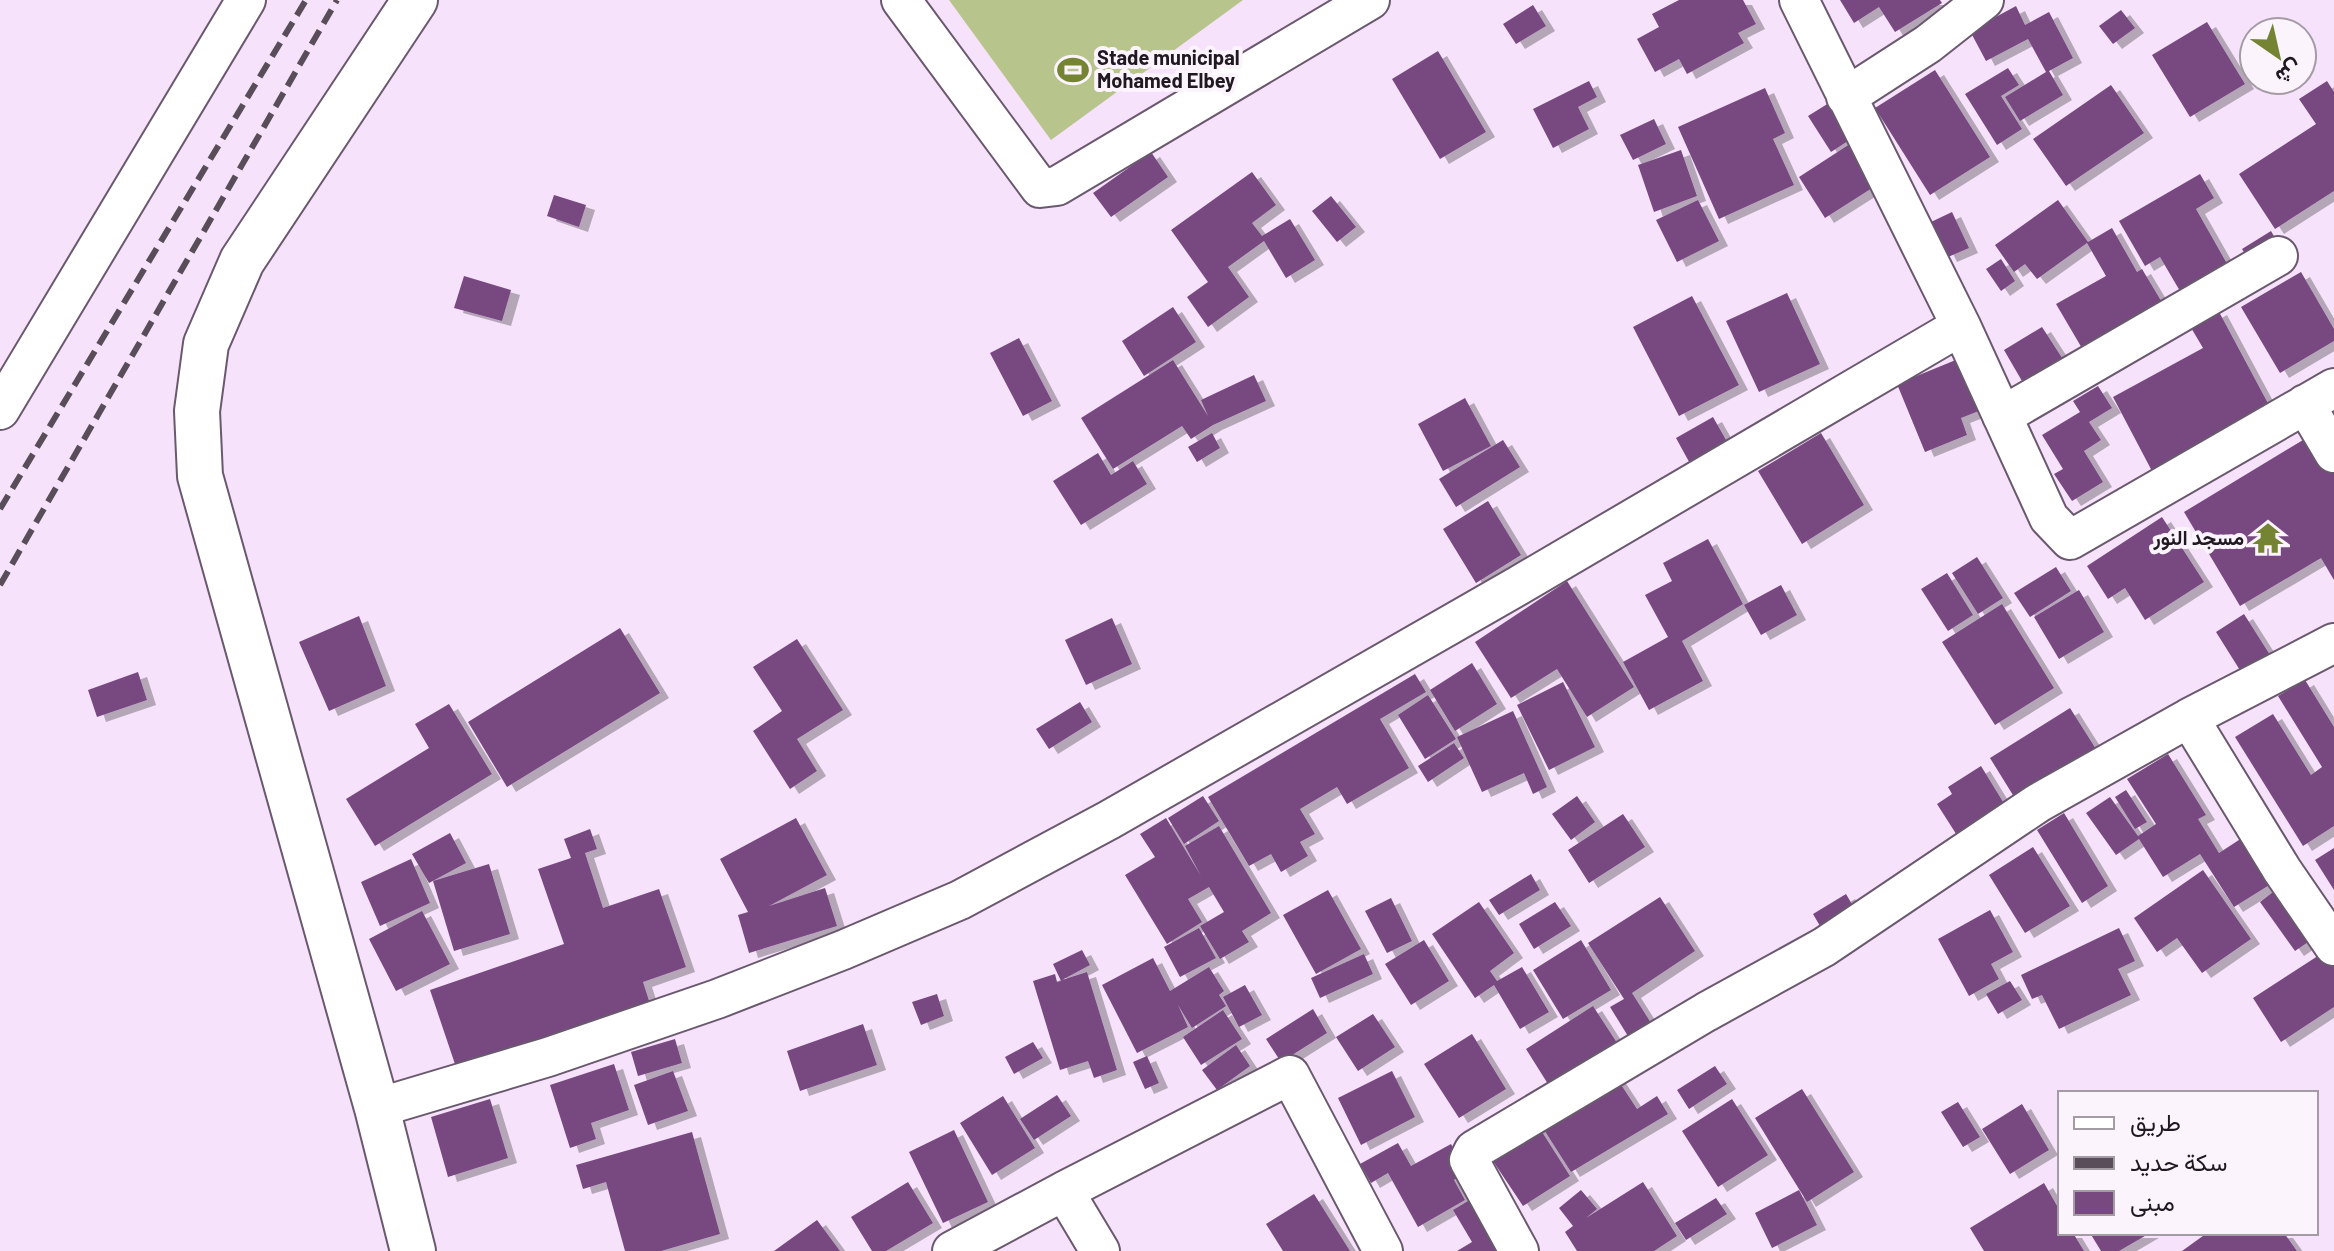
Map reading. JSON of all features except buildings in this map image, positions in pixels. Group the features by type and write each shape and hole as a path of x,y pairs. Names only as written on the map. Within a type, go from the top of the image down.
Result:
{"street":[{"path":"0,410 246,0"},
{"path":"413,1251 377,1108 200,476 197,411 206,344 242,261 415,0"},
{"path":"901,0 1040,188 1057,186 1370,0"},
{"path":"1799,0 1961,326 2049,518 2070,540 2320,396 2334,453"},
{"path":"1846,97 1928,44 1984,0"},
{"path":"2002,416 2278,256"},
{"path":"377,1108 548,1057 717,999 960,900 1150,797 1961,326"},
{"path":"1519,1251 1469,1160 1474,1150 1706,1012 1824,947 2038,803 2189,718 2334,643"},
{"path":"2189,718 2282,870 2334,946"},
{"path":"952,1251 1290,1075 1383,1251"},
{"path":"1064,1191 1100,1251"}],"green space":[{"name":"Stade municipal Mohamed Elbey","path":"949,0 1243,0 1051,140"}],"railway":[{"path":"0,509 306,0"},
{"path":"0,585 337,0"}],"place":[{"name":"Stade municipal Mohamed Elbey","path":"1073,70"},
{"name":"مسجد النور","path":"2268,538"}]}
